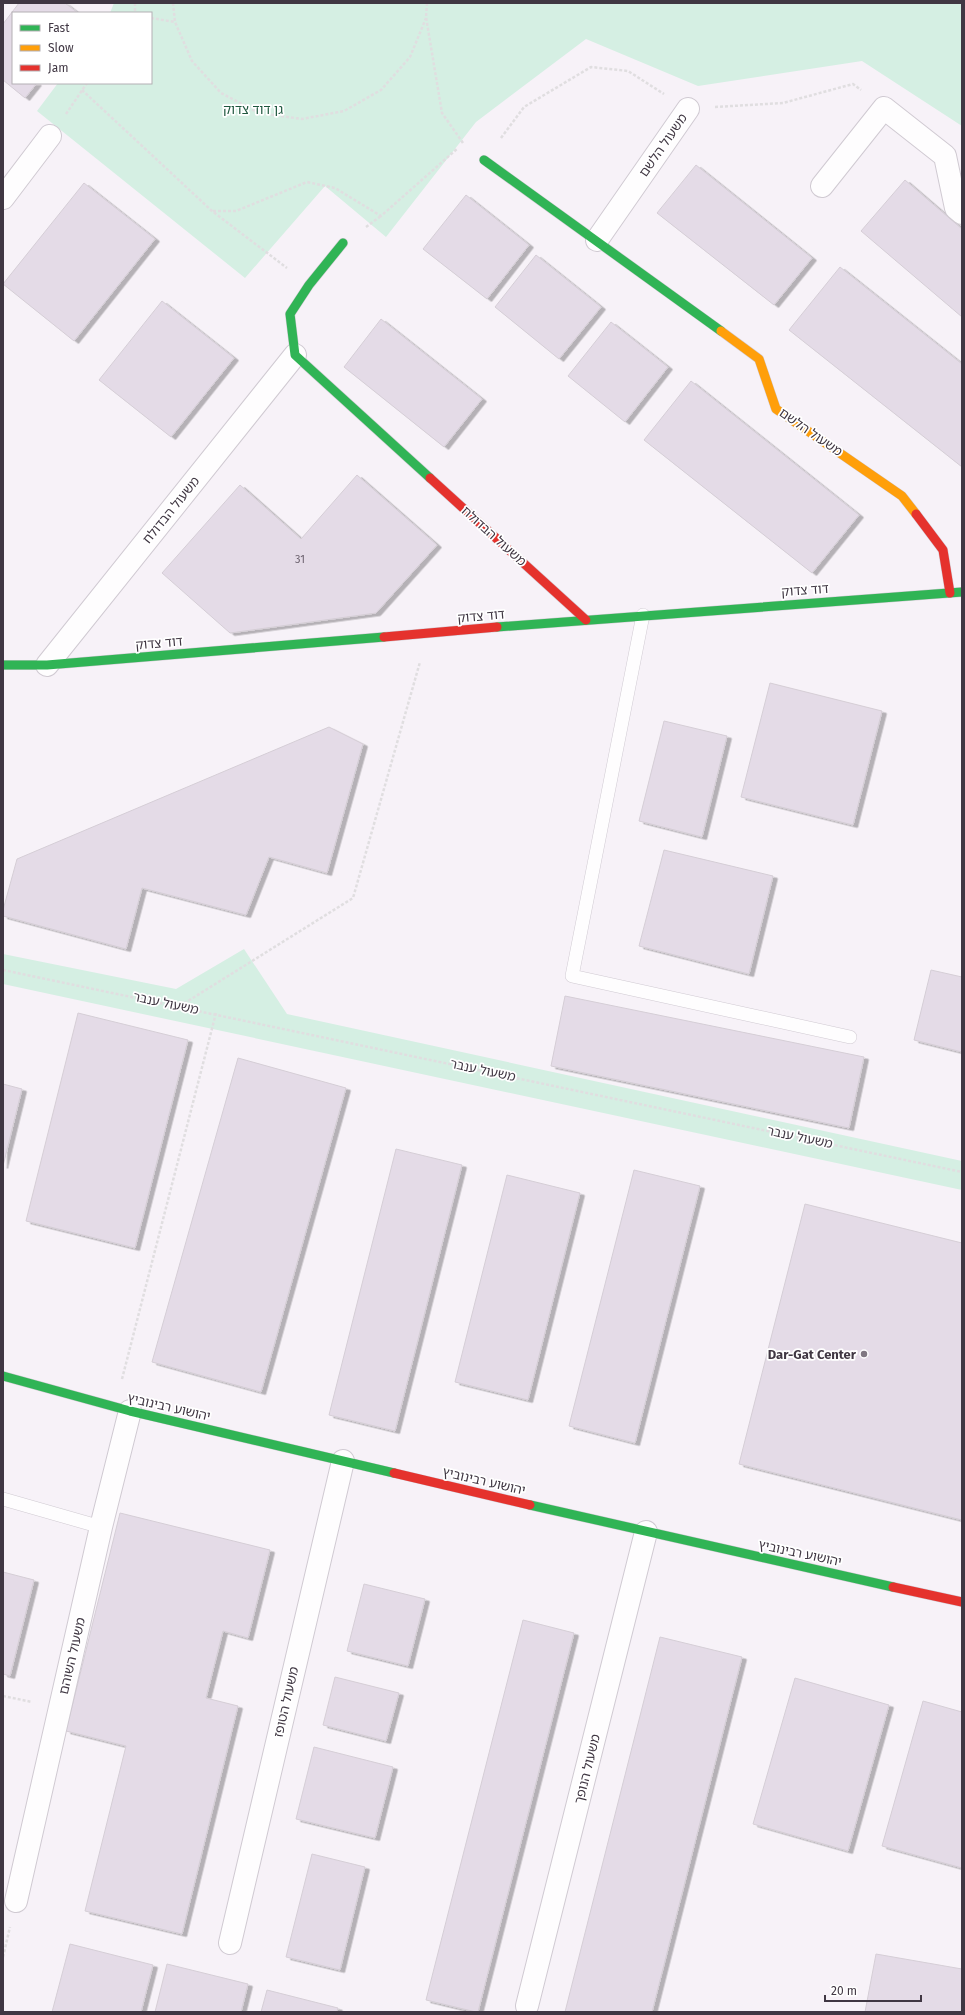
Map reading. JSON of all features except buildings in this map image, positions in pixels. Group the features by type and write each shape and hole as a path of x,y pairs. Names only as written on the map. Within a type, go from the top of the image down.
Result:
{"street":[{"path":"822,186 884,108 945,156 956,208 962,213"},
{"name":"משעול הלשם","path":"597,240 688,109"},
{"path":"3,198 50,136"},
{"name":"משעול הלשם","path":"484,160 597,240 759,360 776,409 902,496 943,550 950,593"},
{"path":"295,355 290,314 309,285 344,243"},
{"name":"משעול הבדולח","path":"47,665 295,355 586,620"},
{"name":"דוד צדוק","path":"3,665 47,665 643,615 962,592"},
{"name":"יהושוע רבינוביץ","path":"3,1376 123,1409 343,1461 646,1532 962,1602"},
{"name":"משעול השוהם","path":"16,1901 101,1527 123,1409"},
{"name":"משעול הטופז","path":"230,1943 343,1461"},
{"name":"משעול הנופך","path":"528,2006 646,1532"}],"lane":[{"path":"643,615 572,976 850,1037"},
{"path":"3,1500 101,1527"}],"path":[{"path":"173,3 175,22 192,61 221,93 259,113 302,119 344,111 382,90 410,57 426,17"},
{"path":"427,3 426,17 442,113 463,144 484,160 524,107 591,67 628,71 688,109 783,103 853,84 884,108"},
{"path":"152,18 175,22"},
{"path":"50,136 86,84"},
{"path":"82,90 212,211 309,285"},
{"path":"212,211 236,211 307,182 335,188 381,216 463,144"},
{"path":"180,1006 353,898 428,634"},
{"name":"משעול ענבר","path":"3,970 180,1006 962,1172"},
{"path":"123,1409 216,1014"}],"green space":[{"name":"גן דוד צדוק","path":"114,3 962,3 962,126 862,61 698,86 586,39 476,122 386,237 325,186 245,278 37,111 57,84 152,84 152,12 110,12"},
{"path":"244,949 287,1014 962,1161 962,1190 3,984 3,954 176,989"}],"traffic: fast":[{"path":"484,160 721,331"},
{"path":"343,243 309,285 290,314 295,355 430,478"},
{"path":"497,627 962,592"},
{"path":"3,665 47,665 384,637"},
{"path":"3,1376 130,1411 394,1473"},
{"path":"530,1505 893,1587"}],"traffic: slow":[{"path":"721,331 759,359 776,409 902,496 916,514"}],"traffic: jam":[{"path":"430,478 586,620"},
{"path":"916,514 943,550 950,593"},
{"path":"384,637 497,627"},
{"path":"394,1473 530,1505"},
{"path":"893,1587 962,1602"}],"place":[{"name":"Dar-Gat Center","path":"864,1354"}]}
